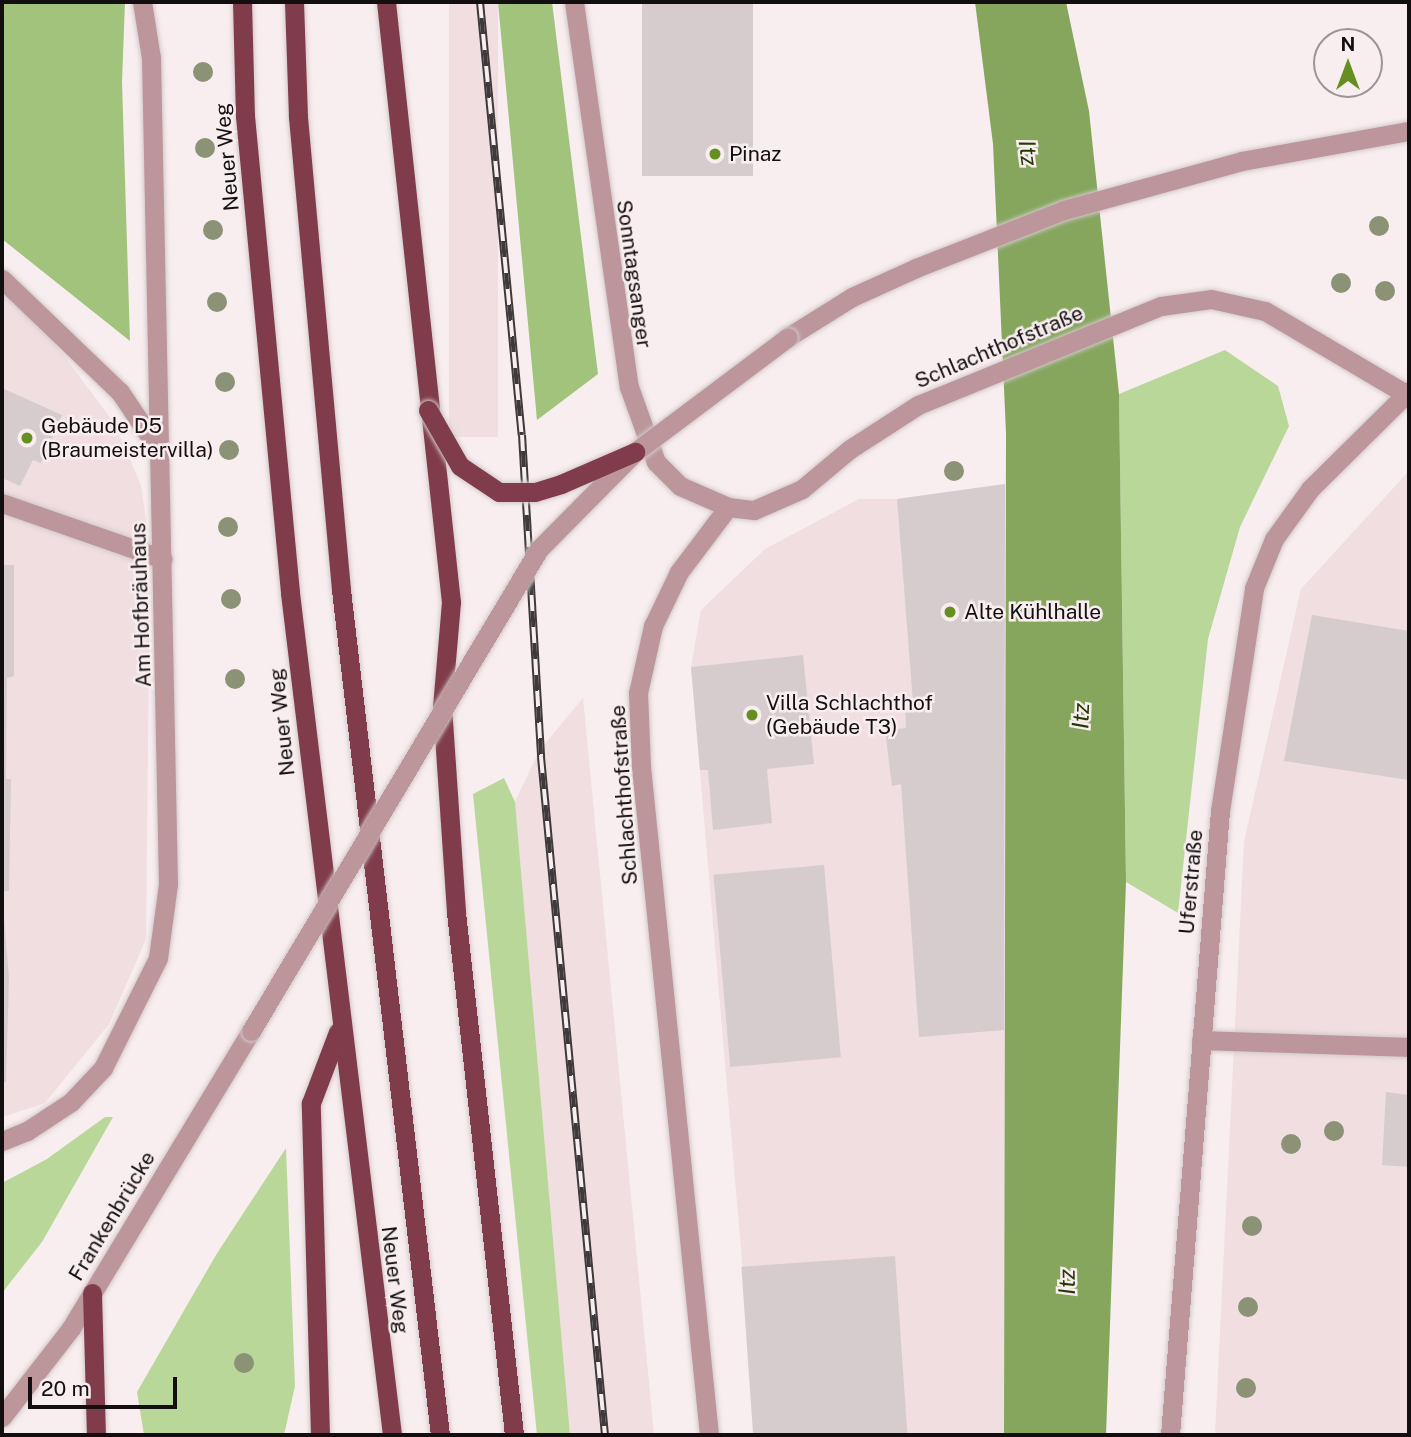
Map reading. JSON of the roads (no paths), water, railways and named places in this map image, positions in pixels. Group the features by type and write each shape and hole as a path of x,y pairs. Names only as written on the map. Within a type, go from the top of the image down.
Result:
{"highway":[{"name":"Neuer Weg","path":"242,2 245,116 279,471 340,1027 391,1435"},
{"name":"Neuer Weg","path":"294,2 298,117 341,590 440,1435"},
{"path":"386,2 411,260 451,602 442,706 456,912 514,1435"},
{"path":"428,410 460,466 499,492 535,492 561,485 635,452"},
{"path":"320,1435 312,1103 340,1027"},
{"path":"92,1293 96,1435"}],"street":[{"name":"Am Hofbräuhaus","path":"2,1141 27,1131 71,1101 103,1068 158,958 168,871 163,559 151,58 142,2"},
{"name":"Sonntagsanger","path":"574,2 629,387 656,462 680,486 728,507"},
{"name":"Frankenbrücke","path":"2,1417 92,1293 251,1031 442,706 539,549 635,452 788,337 852,298 1064,210 1242,161 1403,132"},
{"path":"2,279 120,392 159,450"},
{"name":"Schlachthofstraße","path":"709,1435 641,767 638,693 653,626 679,572 728,507 754,510 802,489 850,449 918,405 986,375 1161,306 1211,299 1265,312 1408,393"},
{"name":"Uferstraße","path":"1170,1435 1220,811 1254,588 1274,539 1310,489 1408,393"},
{"path":"2,503 163,559"},
{"path":"1202,1040 1409,1047"}],"water":[{"name":"Itz","path":"975,2 1066,2 1089,111 1119,394 1126,882 1106,1435 1004,1435 1006,433 993,144"}],"railway":[{"path":"480,2 522,435 541,757 605,1435"}],"place":[{"name":"Pinaz","path":"715,154"},
{"name":"Gebäude D5 (Braumeistervilla)","path":"27,438"},
{"name":"Alte Kühlhalle","path":"950,612"},
{"name":"Villa Schlachthof (Gebäude T3)","path":"752,715"}]}
